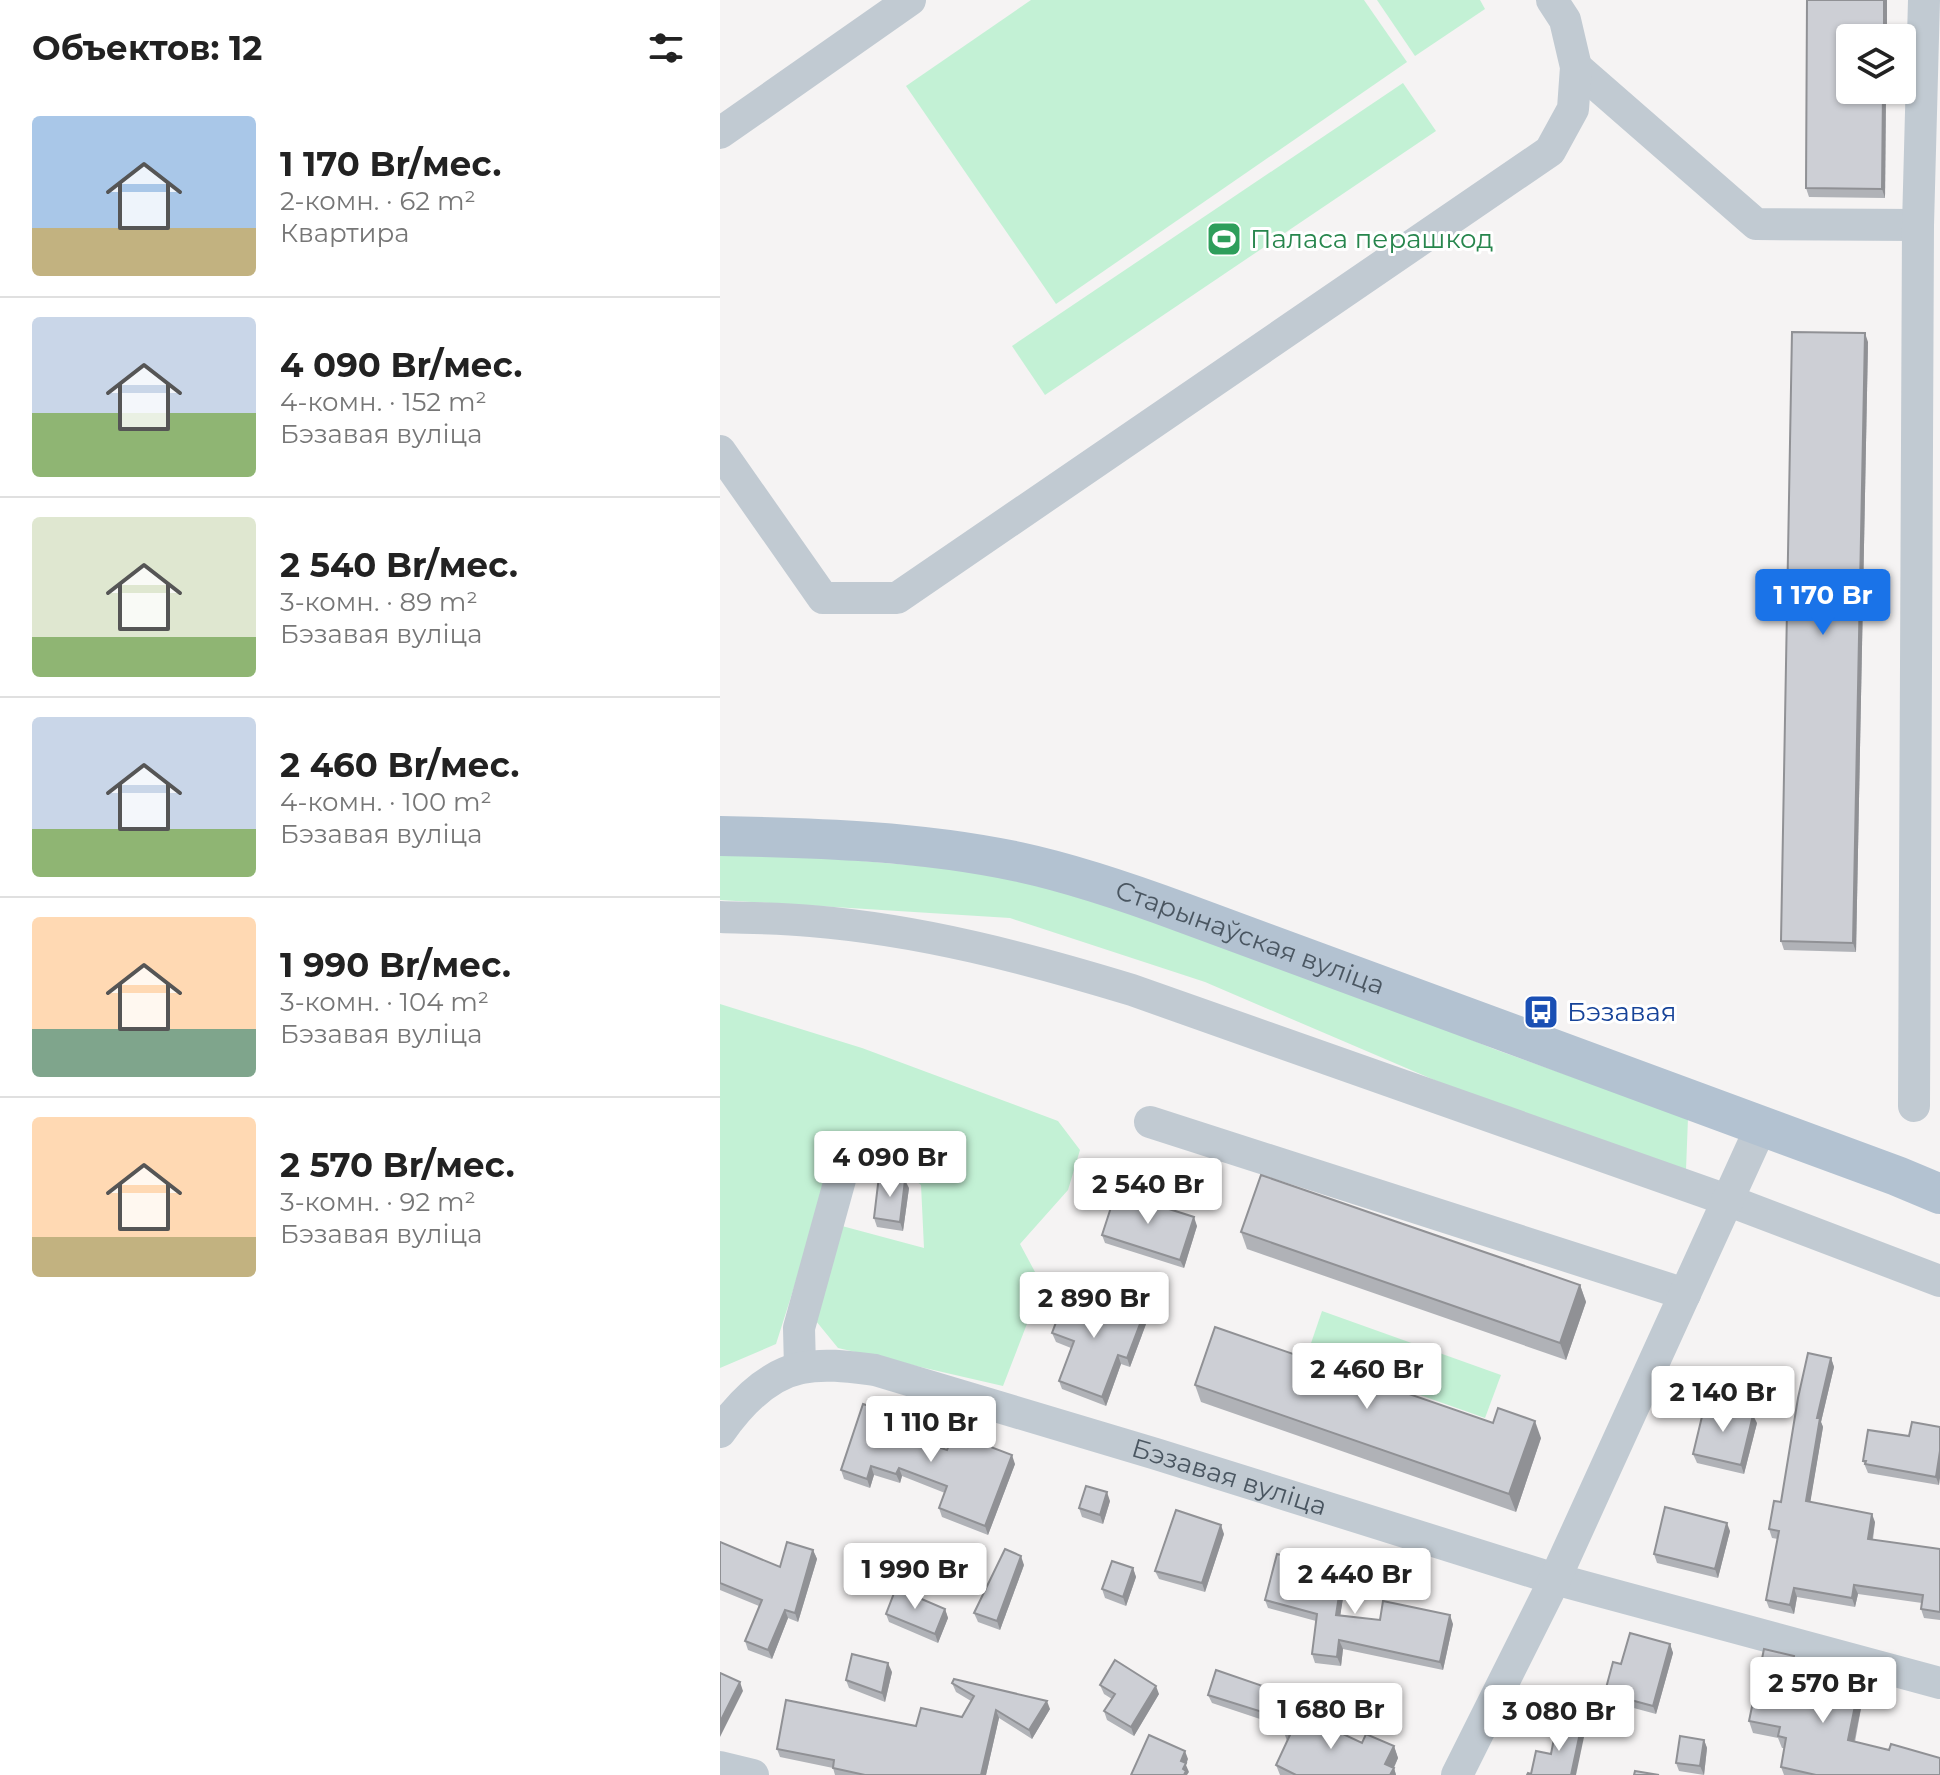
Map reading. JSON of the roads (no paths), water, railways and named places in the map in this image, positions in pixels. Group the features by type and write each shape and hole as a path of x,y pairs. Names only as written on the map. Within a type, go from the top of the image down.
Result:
{"main road":[{"name":"Старынаўская вуліца","path":"720,836 902,845 986,856 1056,871 1139,897 1940,1194"}],"street":[{"path":"720,133 910,0"},
{"path":"720,451 823,598 897,598 1550,151 1573,109 1576,67 1565,20 1552,0"},
{"path":"1914,1106 1929,307 1918,225 1924,0"},
{"path":"1576,67 1756,224 1918,225"},
{"path":"720,917 811,921 898,932 1046,964 1132,990 1727,1200 1940,1281"},
{"path":"1150,1122 1685,1294"},
{"path":"1457,1775 1555,1579 1761,1127"},
{"path":"800,1368 799,1328 849,1147"},
{"name":"Бэзавая вуліца","path":"720,1432 754,1394 775,1379 800,1368 835,1365 875,1370 1555,1579 1940,1683"},
{"path":"720,1767 753,1775"}],"place":[{"name":"Паласа перашкод","path":"1224,239"},
{"name":"Бэзавая","path":"1541,1012"}]}
